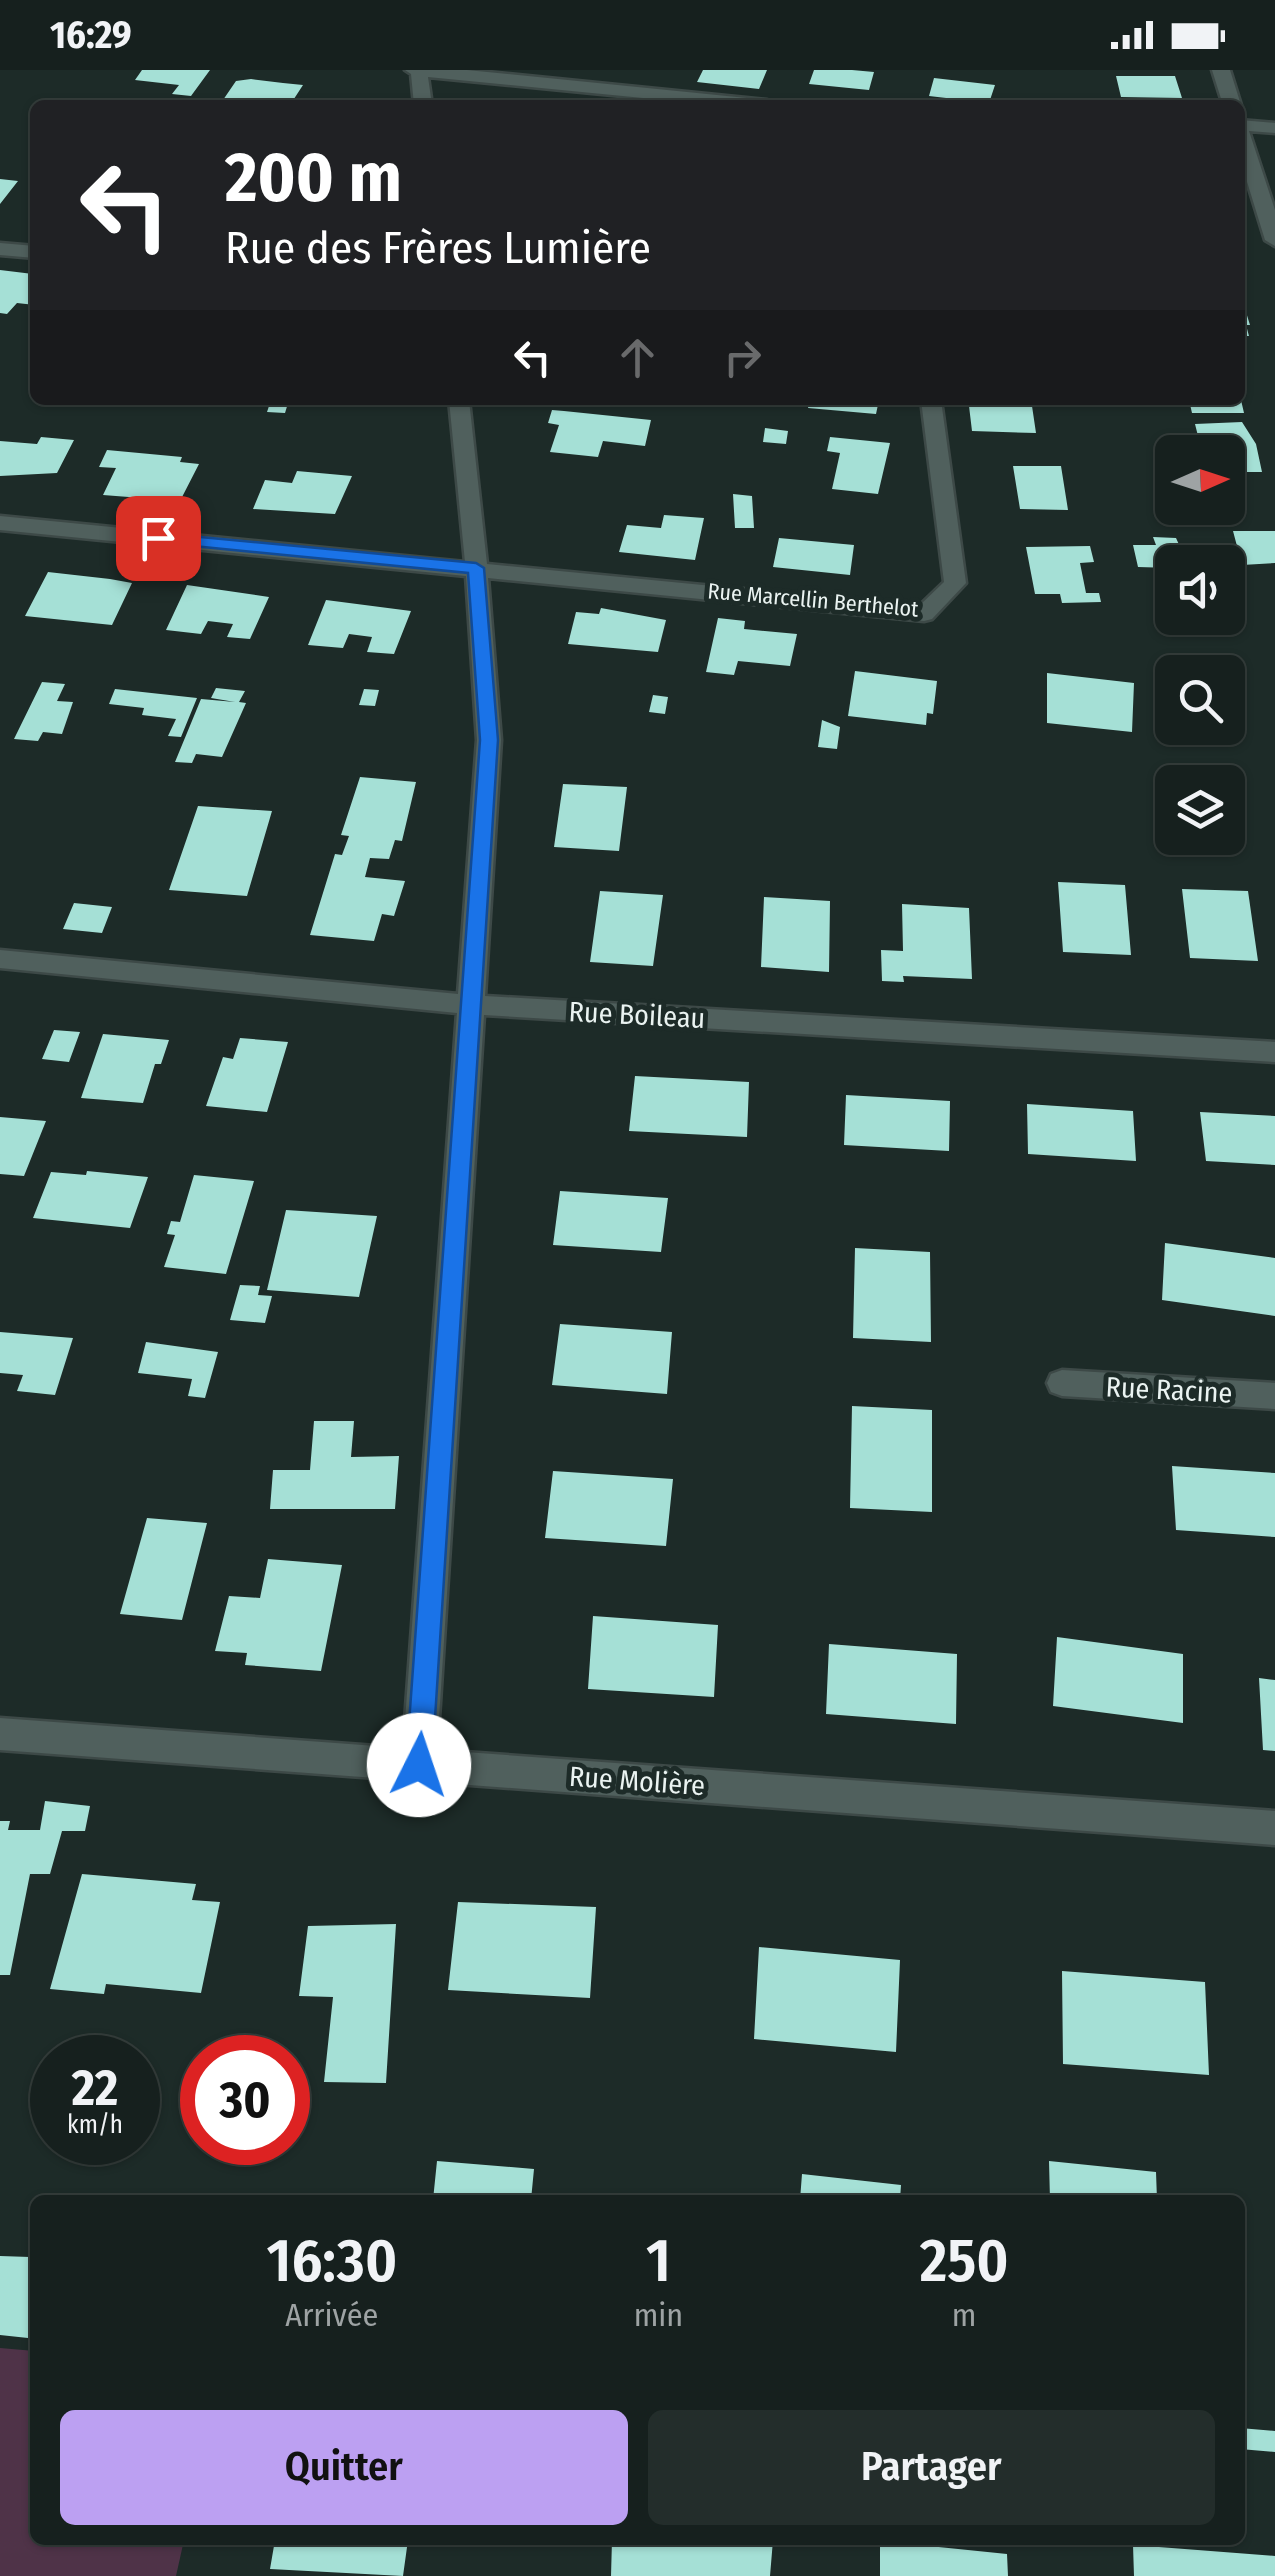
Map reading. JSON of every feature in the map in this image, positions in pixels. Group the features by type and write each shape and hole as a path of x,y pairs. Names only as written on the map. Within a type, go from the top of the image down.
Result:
{"street":[{"path":"422,100 417,70 717,100"},
{"path":"1221,70 1230,100"},
{"path":"1245,128 1275,128"},
{"path":"1245,144 1275,240"},
{"path":"0,248 30,251"},
{"path":"419,1765 489,740 460,405"},
{"name":"Rue Marcellin Berthelot","path":"476,568 924,614 956,583 932,405"},
{"path":"0,522 476,568"},
{"name":"Rue Boileau","path":"0,959 470,1005 1275,1052"},
{"name":"Rue Racine","path":"1062,1383 1275,1396"},
{"name":"Rue Molière","path":"0,1734 1275,1828"}],"shaded area":[{"path":"0,2348 30,2351 30,2545 183,2545 176,2576 0,2576"}],"building":[{"path":"142,70 210,70 191,96 172,94 179,85 135,80"},
{"path":"703,70 767,70 759,89 697,82"},
{"path":"814,70 874,72 869,90 809,84"},
{"path":"1116,76 1175,76 1182,98 1121,97"},
{"path":"934,78 995,85 990,100 929,96"},
{"path":"236,81 303,85 293,100 223,100"},
{"path":"0,179 18,181 0,204"},
{"path":"0,270 30,274 30,304 17,303 7,314 0,313"},
{"path":"1245,309 1250,325 1246,325 1249,336 1245,336"},
{"path":"269,405 287,405 285,413 267,412"},
{"path":"809,405 878,405 876,414 808,408"},
{"path":"985,405 1055,406 1032,406 1036,433 972,431 969,406"},
{"path":"1190,405 1242,405 1244,413 1192,413"},
{"path":"552,410 651,420 645,446 603,441 598,457 550,452 559,425 548,423"},
{"path":"1242,422 1256,444 1262,472 1245,472 1245,435 1198,435 1195,424"},
{"path":"765,428 788,431 786,444 763,442"},
{"path":"41,437 74,440 57,473 0,476 0,441 37,444"},
{"path":"830,437 890,443 878,494 832,489 840,453 827,451"},
{"path":"107,450 182,457 180,462 199,464 180,501 103,495 116,468 99,467"},
{"path":"1013,466 1061,466 1068,510 1020,509"},
{"path":"297,471 352,476 335,514 253,509 265,480 292,483"},
{"path":"733,494 752,496 754,528 735,528"},
{"path":"664,515 704,518 695,560 619,552 627,525 661,528"},
{"path":"1233,531 1275,531 1275,563 1245,565 1245,545 1237,545"},
{"path":"1153,537 1176,538 1179,545 1156,545"},
{"path":"779,538 854,545 850,575 773,567"},
{"path":"1133,545 1155,545 1155,568 1138,567"},
{"path":"1090,546 1094,562 1080,563 1086,593 1099,593 1101,602 1062,603 1060,594 1035,594 1026,547"},
{"path":"48,572 132,583 112,625 25,616"},
{"path":"187,585 269,597 250,639 227,637 233,624 208,621 201,634 166,630"},
{"path":"326,600 411,611 394,654 367,652 372,637 349,634 343,648 308,645"},
{"path":"601,608 666,620 658,652 568,644 576,612 599,614"},
{"path":"718,618 745,621 744,629 797,634 790,666 738,661 734,675 706,672"},
{"path":"855,671 937,681 933,714 927,713 926,725 848,716"},
{"path":"1047,673 1134,683 1132,732 1047,723"},
{"path":"42,682 65,684 57,701 73,702 62,734 43,732 38,741 14,739"},
{"path":"216,688 245,691 239,702 246,703 222,757 196,754 192,763 175,762 201,699 235,702 211,698"},
{"path":"115,689 197,698 181,737 168,736 176,719 142,715 144,708 109,704"},
{"path":"364,689 379,690 375,706 359,705"},
{"path":"653,695 668,697 665,714 649,712"},
{"path":"822,720 840,727 837,749 818,747"},
{"path":"360,777 416,782 402,841 395,840 389,859 370,858 365,877 405,881 394,916 382,914 374,941 310,935 335,854 342,855 349,836 341,835"},
{"path":"563,784 627,787 619,851 554,847"},
{"path":"198,806 272,811 247,896 169,890"},
{"path":"1058,882 1125,885 1131,955 1063,952"},
{"path":"1182,889 1248,891 1258,961 1190,958"},
{"path":"600,891 663,895 653,966 590,962"},
{"path":"764,897 830,901 829,972 761,967"},
{"path":"74,903 112,907 102,933 63,929"},
{"path":"902,904 969,908 972,979 903,976 904,982 882,981 881,950 903,951"},
{"path":"54,1030 80,1032 69,1062 42,1059"},
{"path":"103,1034 169,1040 161,1064 155,1064 143,1103 81,1098"},
{"path":"240,1038 288,1042 267,1112 206,1106 223,1057 233,1059"},
{"path":"635,1076 749,1082 747,1137 629,1131"},
{"path":"846,1095 950,1101 949,1151 844,1145"},
{"path":"1027,1104 1133,1111 1136,1161 1028,1154"},
{"path":"1200,1112 1275,1116 1275,1165 1206,1161"},
{"path":"0,1117 46,1121 24,1176 0,1174"},
{"path":"87,1171 148,1177 130,1228 33,1218 51,1172 86,1175"},
{"path":"194,1175 254,1181 226,1274 164,1267 175,1235 167,1234 171,1221 180,1222"},
{"path":"560,1191 668,1198 661,1252 553,1245"},
{"path":"286,1210 377,1216 359,1297 267,1290"},
{"path":"1165,1243 1275,1258 1275,1316 1162,1300"},
{"path":"855,1248 930,1252 931,1342 853,1338"},
{"path":"240,1285 260,1286 258,1295 272,1296 265,1323 230,1320"},
{"path":"560,1324 672,1332 667,1394 552,1385"},
{"path":"0,1332 73,1338 55,1395 17,1391 23,1375 0,1373"},
{"path":"146,1342 218,1352 205,1398 188,1396 192,1379 138,1373"},
{"path":"852,1406 932,1410 932,1512 850,1508"},
{"path":"314,1421 354,1421 351,1457 399,1456 395,1509 270,1509 273,1470 310,1470"},
{"path":"1172,1466 1275,1473 1275,1537 1176,1530"},
{"path":"553,1471 673,1479 666,1546 545,1538"},
{"path":"147,1518 207,1523 182,1620 120,1614"},
{"path":"268,1559 342,1565 321,1671 245,1665 247,1653 215,1651 229,1596 260,1598"},
{"path":"593,1616 718,1625 714,1697 588,1689"},
{"path":"1057,1637 1183,1654 1183,1723 1053,1706"},
{"path":"829,1644 957,1654 956,1724 826,1714"},
{"path":"1259,1678 1275,1680 1275,1751 1263,1750"},
{"path":"45,1801 90,1806 85,1831 62,1831 50,1874 30,1874 10,1975 0,1975 0,1821 10,1821 8,1830 40,1830"},
{"path":"82,1874 196,1884 192,1900 220,1902 201,1993 106,1984 104,1994 50,1989"},
{"path":"458,1902 596,1907 590,1998 448,1990"},
{"path":"396,1924 386,2083 324,2082 333,1997 299,1996 308,1926"},
{"path":"759,1947 900,1960 896,2052 754,2039"},
{"path":"1062,1971 1205,1982 1209,2075 1063,2064"},
{"path":"437,2161 534,2169 531,2195 434,2195"},
{"path":"1049,2161 1156,2172 1157,2195 1050,2195"},
{"path":"802,2174 901,2185 900,2195 800,2195"},
{"path":"0,2256 30,2257 30,2341 0,2335"},
{"path":"1245,2428 1275,2431 1275,2452 1245,2449"},
{"path":"274,2545 407,2545 403,2576 270,2569"},
{"path":"612,2545 773,2545 770,2576 611,2576"},
{"path":"880,2545 1007,2554 1008,2576 880,2576"},
{"path":"1133,2545 1275,2556 1275,2576 1134,2576"}],"route":[{"path":"158,538 476,568 489,740 419,1765"}]}
